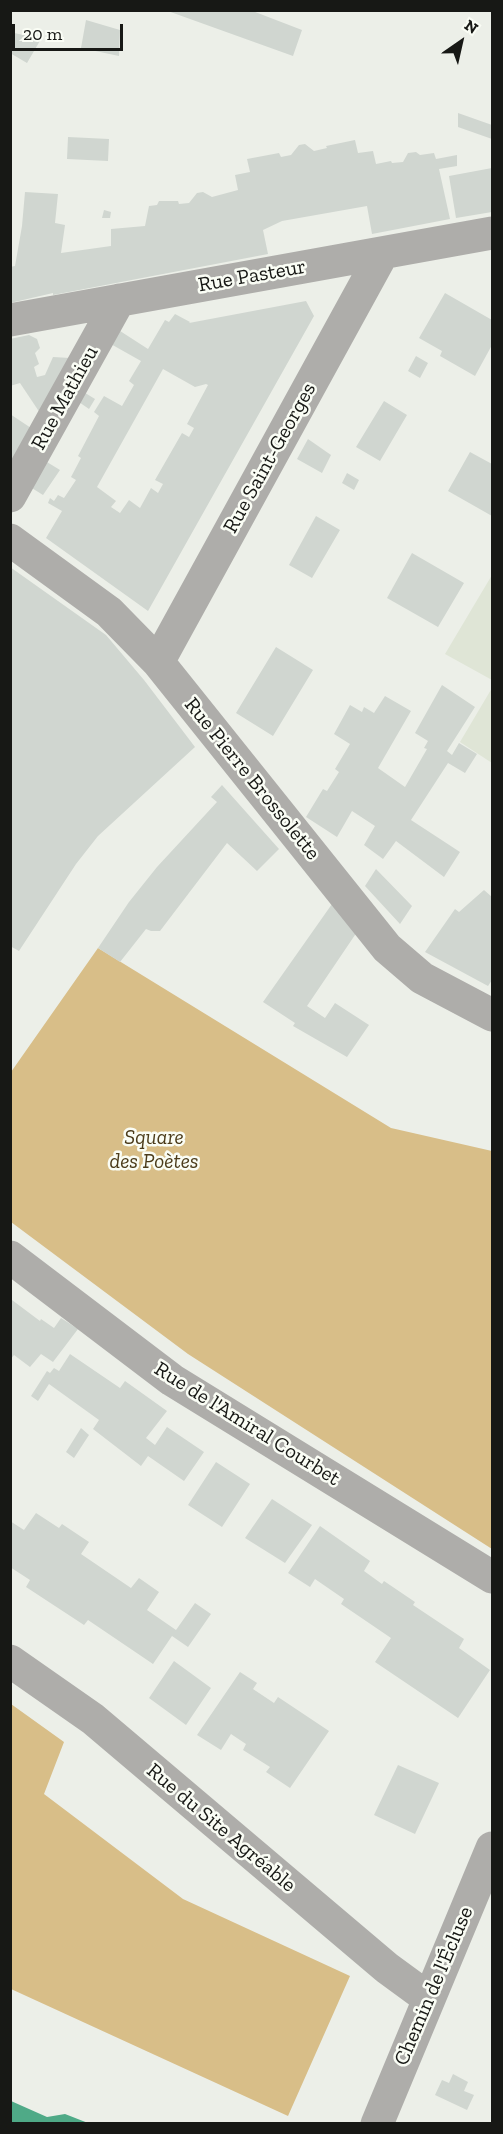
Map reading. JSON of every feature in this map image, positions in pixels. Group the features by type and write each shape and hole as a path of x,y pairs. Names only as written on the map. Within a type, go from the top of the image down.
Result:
{"street":[{"name":"Rue Pasteur","path":"10,320 492,233"},
{"name":"Rue Saint-Georges","path":"158,662 382,254"},
{"name":"Rue Mathieu","path":"10,496 119,300"},
{"name":"Rue Pierre Brossolette","path":"10,540 109,612 158,662 387,948 422,978 492,1015"},
{"name":"Rue de l'Amiral Courbet","path":"10,1257 172,1380 492,1577"},
{"name":"Rue du Site Agréable","path":"10,1661 93,1719 387,1968 428,1998"},
{"name":"Chemin de l'Écluse","path":"377,2124 492,1848"}],"shaded area":[{"path":"492,575 492,680 445,654"},
{"path":"492,688 492,763 460,742"},
{"path":"11,2101 47,2117 65,2114 88,2123 11,2123"}],"green space":[{"name":"Square des Poètes","path":"98,948 391,1128 492,1151 492,1549 188,1354 11,1222 11,1072"},
{"path":"11,1704 64,1742 44,1794 183,1899 350,1976 288,2116 11,1989"}],"building":[{"path":"165,10 250,10 302,30 293,56"},
{"path":"86,20 120,30 119,56 81,48"},
{"path":"10,32 41,39 27,63 10,53"},
{"path":"458,113 492,125 492,139 458,127"},
{"path":"68,137 109,139 108,161 67,159"},
{"path":"355,140 358,153 373,151 376,164 391,161 392,163 403,162 408,153 416,152 420,155 434,153 436,159 457,155 457,166 439,169 450,219 372,234 367,206 282,221 263,230 268,254 53,295 53,293 10,303 10,267 15,266 25,192 58,194 55,223 65,225 61,253 111,246 111,229 145,226 149,206 157,205 159,201 189,203 197,193 203,192 212,197 238,190 235,175 250,172 247,159 279,153 281,157 291,155 299,145 305,144 314,151"},
{"path":"492,168 492,212 456,218 449,176"},
{"path":"104,210 111,212 110,218 102,218"},
{"path":"445,293 492,320 492,345 475,376 440,356 442,351 419,338"},
{"path":"306,301 314,316 148,611 46,538 62,511 48,503 50,498 54,501 58,495 64,498 76,480 71,477 81,458 78,456 99,416 94,412 104,396 122,406 134,385 129,381 141,361 109,343 117,329 148,349 165,320 169,322 175,314 189,323","holes":["163,369 195,387 208,385 187,424 194,428 189,437 182,433 155,480 163,484 158,493 151,488 140,508 129,500 120,513 111,507 116,501 97,487"]},
{"path":"29,335 37,339 40,348 35,353 39,364 34,367 37,377 45,375 53,357 70,358 42,416 20,383 10,386 10,339"},
{"path":"416,356 428,363 420,378 408,371"},
{"path":"82,391 95,399 89,409 76,400"},
{"path":"384,401 407,415 380,461 356,447"},
{"path":"10,414 34,430 10,472"},
{"path":"308,439 331,455 322,473 297,459"},
{"path":"470,452 492,464 492,516 448,491"},
{"path":"42,459 60,470 43,495 27,485"},
{"path":"347,473 359,480 354,490 342,483"},
{"path":"316,516 340,530 312,578 289,565"},
{"path":"412,553 464,583 438,627 387,598"},
{"path":"10,567 106,635 195,747 98,836 76,864 19,951 10,946"},
{"path":"276,647 313,670 273,736 236,713"},
{"path":"442,685 475,707 447,751 452,755 459,743 477,754 465,773 448,763 411,820 460,852 444,877 396,841 383,859 364,845 375,826 352,811 337,837 306,817 323,789 327,791 339,772 335,769 350,744 334,734 350,705 362,712 364,707 374,713 385,696 411,711 378,768 405,787 427,749 424,748 428,741 415,733"},
{"path":"222,785 279,849 257,871 227,843 160,931 146,929 120,962 98,948 129,902 157,867 217,802 211,797"},
{"path":"376,869 412,906 400,924 365,886"},
{"path":"484,890 492,897 492,980 488,986 425,952 455,909 459,912"},
{"path":"332,904 357,932 307,1006 325,1018 335,1003 369,1025 347,1057 293,1026 295,1023 263,1002"},
{"path":"12,1300 40,1321 41,1319 54,1328 61,1318 78,1329 53,1362 41,1354 30,1367 14,1355 10,1360"},
{"path":"70,1354 120,1388 125,1381 167,1411 146,1438 155,1445 167,1427 204,1452 184,1481 148,1456 141,1466 93,1429 99,1420 49,1384 38,1401 31,1396 47,1371 50,1373 54,1368 59,1371"},
{"path":"81,1428 89,1435 74,1458 66,1452"},
{"path":"216,1462 250,1484 222,1527 188,1505"},
{"path":"272,1499 312,1525 285,1563 245,1538"},
{"path":"36,1513 59,1528 62,1524 89,1542 81,1554 131,1588 139,1578 159,1592 147,1610 176,1630 195,1603 211,1614 188,1647 172,1636 153,1664 88,1620 84,1625 26,1587 30,1580 10,1567 10,1521 24,1530"},
{"path":"320,1526 370,1561 364,1571 382,1584 384,1581 415,1602 413,1605 464,1639 459,1648 490,1670 458,1718 375,1662 391,1638 341,1604 344,1599 315,1579 310,1587 288,1573"},
{"path":"174,1661 211,1688 186,1725 149,1698"},
{"path":"240,1672 257,1683 253,1689 274,1703 278,1697 329,1731 290,1788 266,1772 270,1767 243,1750 246,1744 231,1734 221,1750 197,1735"},
{"path":"398,1765 439,1783 415,1834 374,1815"},
{"path":"453,2074 468,2082 464,2091 474,2095 467,2110 435,2095 442,2080 449,2083"}]}
